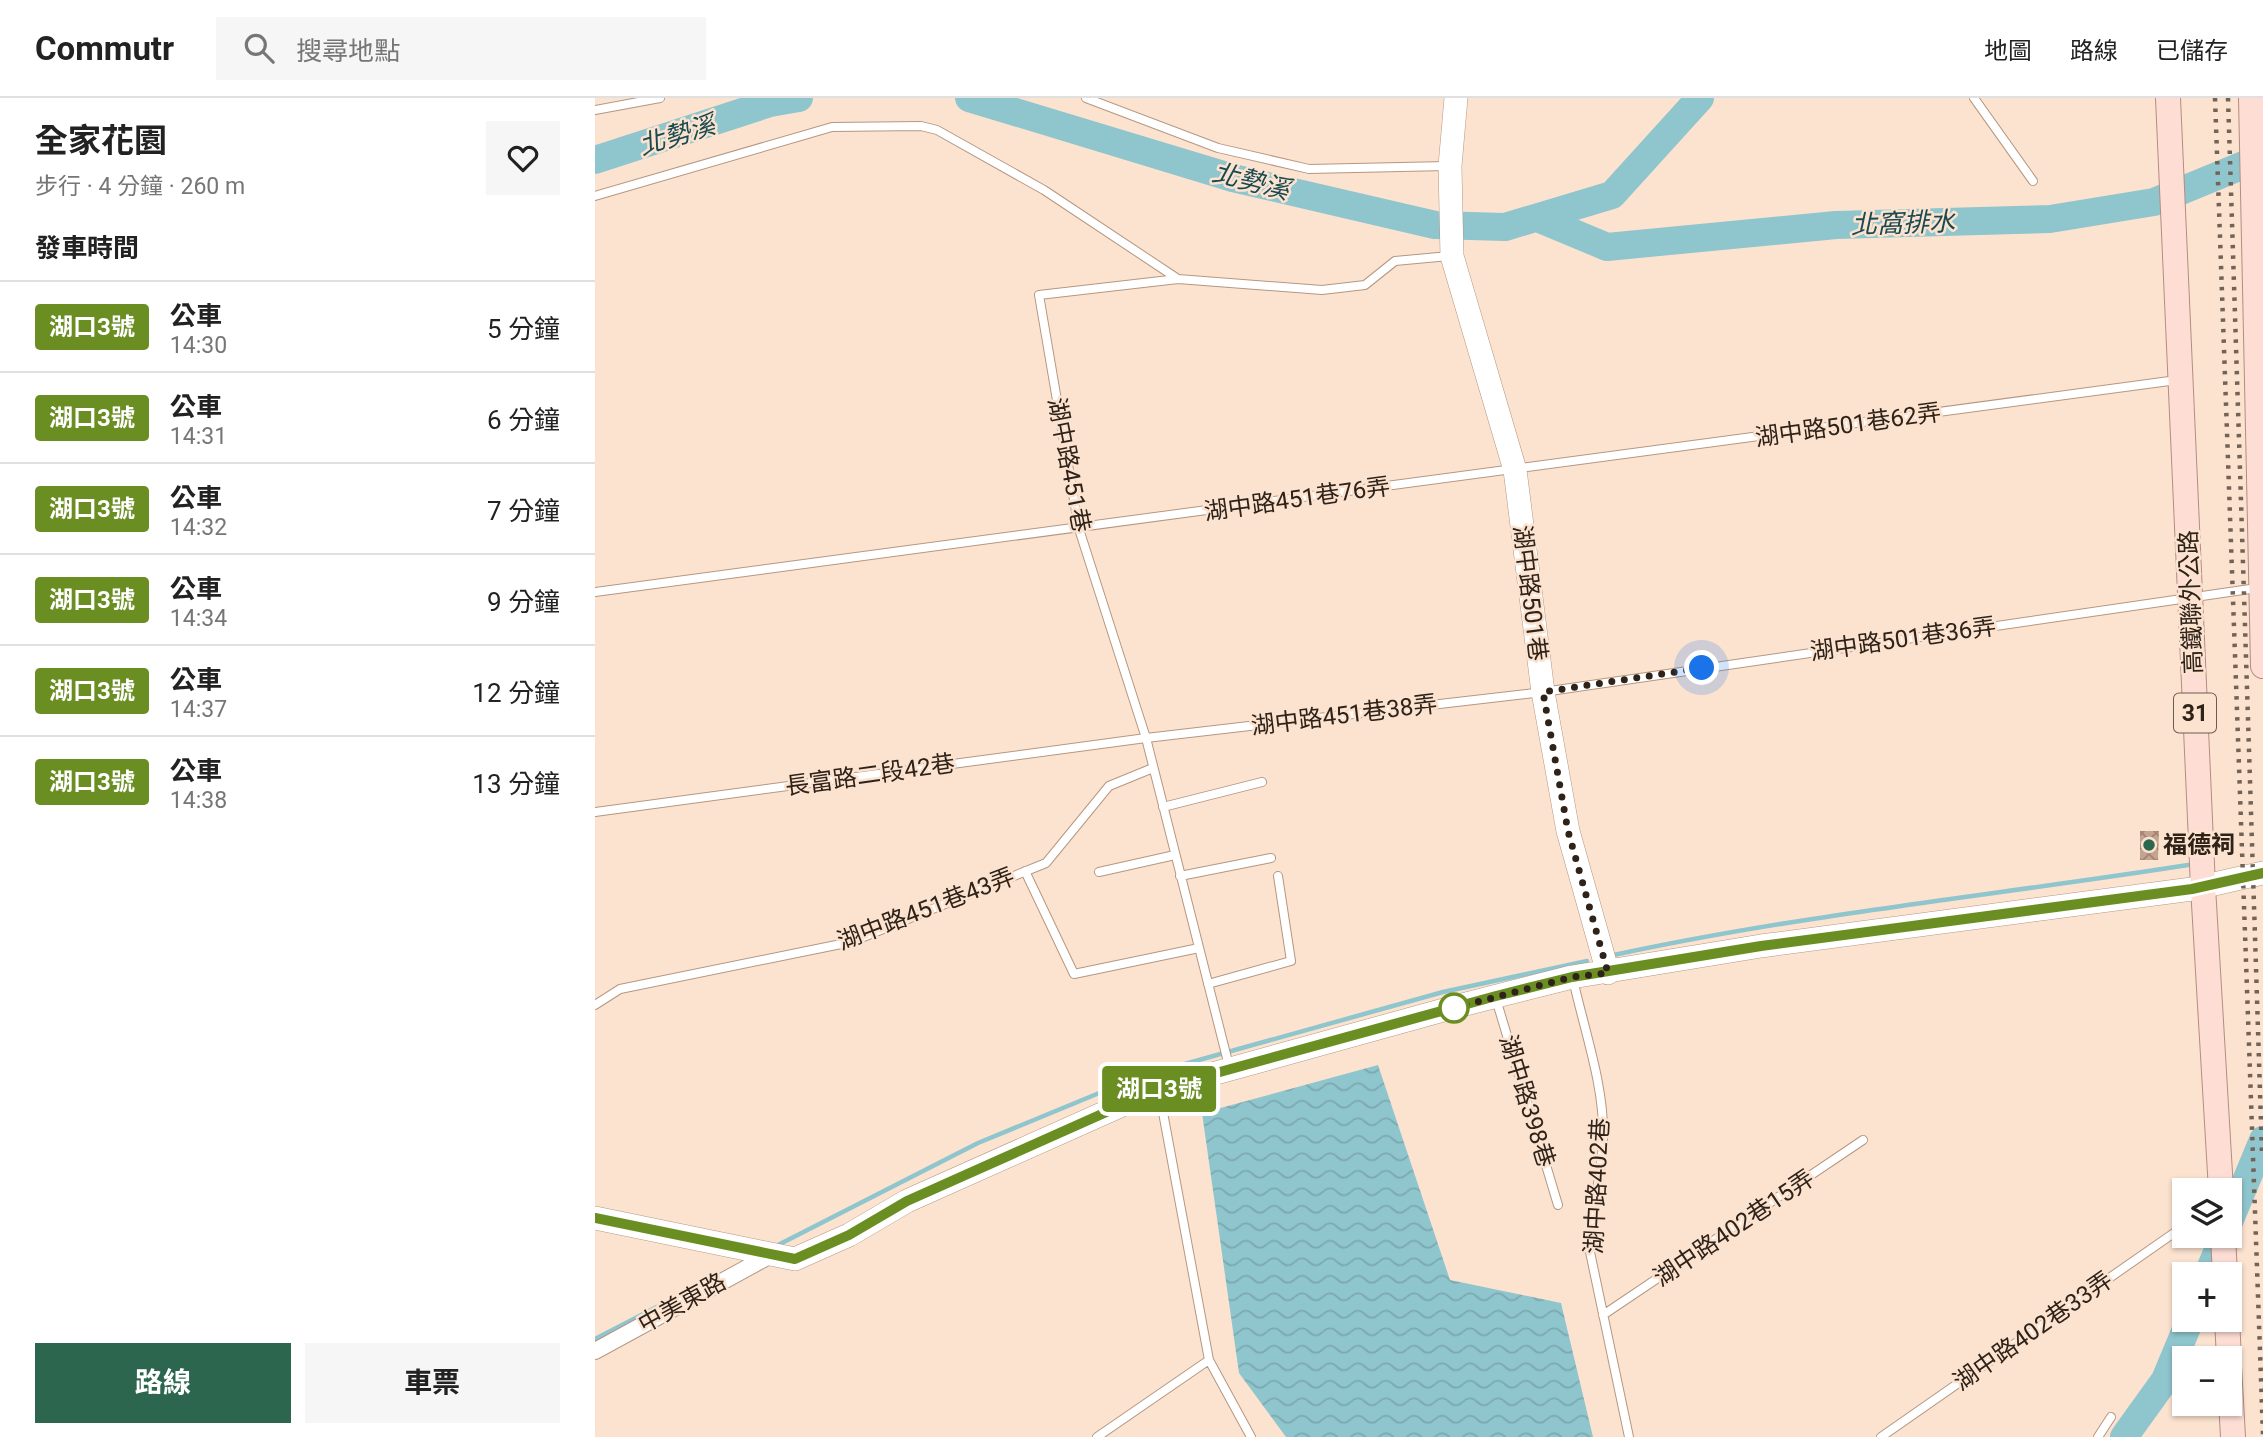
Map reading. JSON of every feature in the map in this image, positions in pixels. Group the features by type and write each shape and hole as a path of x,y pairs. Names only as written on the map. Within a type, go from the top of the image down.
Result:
{"main road":[{"name":"高鐵聯外公路","path":"2168,98 2203,887 2220,1178"},
{"path":"2251,106 2260,369 2263,667"},
{"path":"2232,1416 2233,1437"}],"street":[{"name":"湖中路501巷","path":"1455,98 1450,166 1452,256 1515,470 1543,692 1568,831 1608,973"},
{"path":"595,1218 769,1256 795,1259 849,1235 907,1201 1158,1089 1496,996 1572,977 1761,946 2203,887 2263,873"},
{"name":"中美東路","path":"595,1351 769,1256"}],"lane":[{"path":"595,110 660,98"},
{"path":"1086,98 1218,148 1308,169 1450,166"},
{"path":"1973,98 2033,181"},
{"path":"595,195 832,127 921,126 937,130 1044,190 1178,279"},
{"name":"湖中路451巷","path":"1230,1070 1146,738 1079,529 1039,295 1178,279 1322,290 1365,285 1395,261 1452,256"},
{"name":"湖中路501巷62弄","path":"1515,470 2181,380"},
{"name":"湖中路451巷76弄","path":"595,592 1515,470"},
{"name":"湖中路501巷36弄","path":"1543,692 2262,587"},
{"name":"湖中路451巷38弄","path":"1146,738 1543,692"},
{"name":"長富路二段42巷","path":"595,812 1146,738"},
{"name":"湖中路451巷43弄","path":"595,1005 620,989 851,942 1046,863 1109,786 1153,768"},
{"path":"1163,807 1262,782"},
{"path":"1099,872 1175,855"},
{"path":"1181,876 1271,858"},
{"path":"1025,871 1074,974 1199,948"},
{"path":"1208,984 1291,961 1278,876"},
{"name":"湖中路402巷","path":"1572,977 1601,1105 1603,1140 1590,1228 1590,1252 1629,1437"},
{"name":"湖中路398巷","path":"1496,996 1558,1205"},
{"path":"1158,1089 1209,1360 1251,1437"},
{"name":"湖中路402巷15弄","path":"1603,1315 1863,1140"},
{"name":"湖中路402巷33弄","path":"1881,1437 2172,1234"},
{"path":"1097,1437 1209,1360"},
{"path":"2098,1437 2111,1417"}],"water":[{"path":"1378,1065 1450,1280 1561,1303 1593,1437 1286,1437 1239,1373 1202,1113"}],"building":[{"name":"福德祠","path":"2140,831 2159,831 2158,860 2140,860"}],"waterway":[{"name":"北勢溪","path":"595,160 770,103 799,98"},
{"name":"北勢溪","path":"969,98 1233,178 1435,225 1505,227 1612,195 1700,98"},
{"name":"北窩排水","path":"1540,219 1607,247 1836,225 2050,219 2154,202 2263,157"},
{"path":"1614,955 1829,916 2188,865"},
{"path":"778,1245 978,1143 1138,1077 1443,992 1587,961"},
{"path":"2242,1191 2263,1140"},
{"path":"2213,1262 2219,1248"},
{"path":"595,1339 701,1284"},
{"path":"2124,1437 2165,1380 2185,1332"}],"railway":[{"path":"2215,98 2263,1435"},
{"path":"2228,98 2262,1154"}],"bus line":[{"name":"湖口3號","path":"595,1218 769,1256 795,1259 849,1235 907,1201 1158,1089 1496,996 1572,977 1761,946 2192,889 2263,873"}],"place":[{"name":"福德祠","path":"2149,845"}],"route":[{"path":"1454,1008 1572,977 1608,973 1568,831 1543,692 1702,668"}]}
